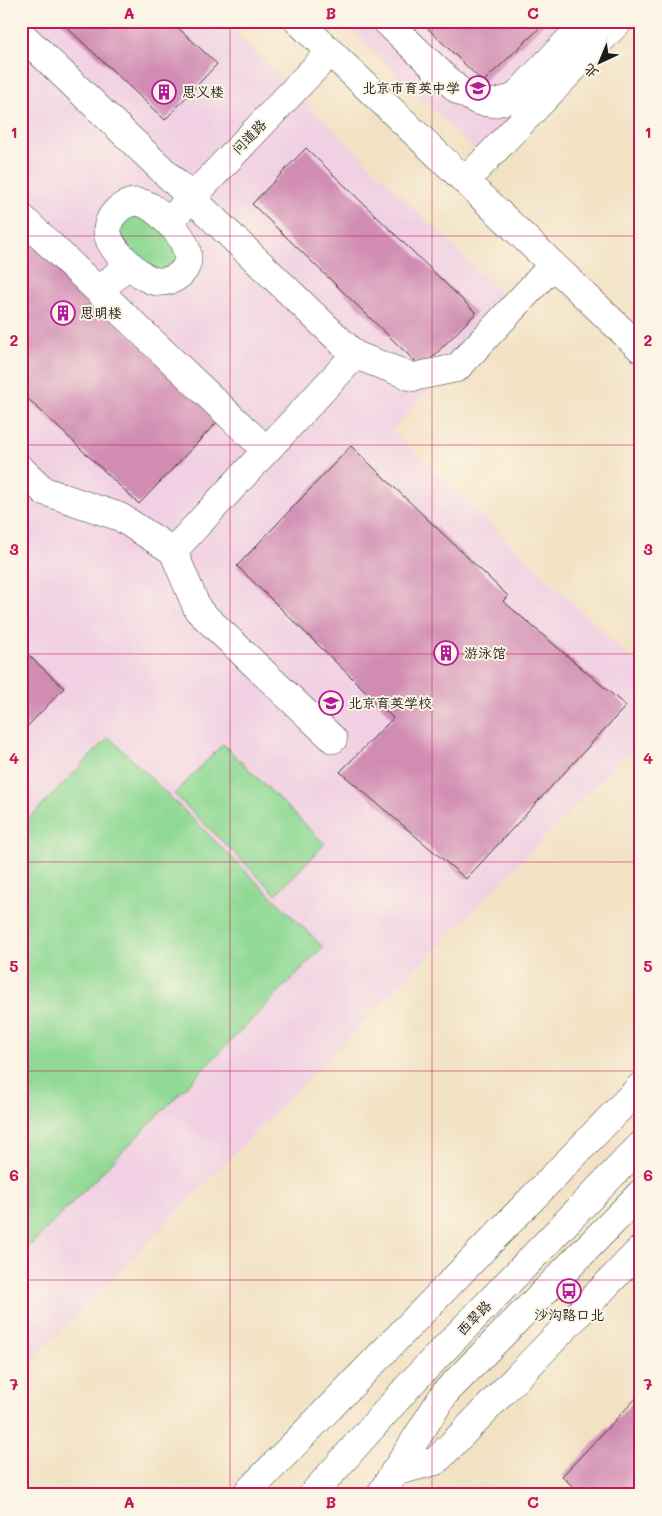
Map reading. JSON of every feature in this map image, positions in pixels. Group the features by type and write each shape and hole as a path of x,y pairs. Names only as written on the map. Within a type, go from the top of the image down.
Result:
{"street":[{"path":"298,21 641,349"},
{"path":"386,21 458,90 478,101 494,104 514,98 588,21"},
{"path":"465,181 619,21"},
{"path":"21,34 355,355 413,377 457,368 553,265"},
{"name":"问道路","path":"168,222 330,52"},
{"path":"132,202 145,204 155,210 183,238 188,252 187,264 178,276 165,281 149,280 128,263 114,248 108,231 112,218 122,206 132,202"},
{"path":"21,217 266,450"},
{"path":"100,292 128,263"},
{"path":"173,551 355,355"},
{"path":"21,470 44,491 120,517 173,551 198,610 333,739"},
{"path":"246,1495 641,1086"},
{"name":"西翠路","path":"312,1495 414,1380 641,1145"},
{"path":"380,1495 445,1393 641,1193"},
{"path":"394,1472 436,1461 641,1249"}],"shaded area":[{"name":"北京育英学校","path":"21,21 223,21 509,301 392,430 641,668 641,739 21,1371"},
{"name":"北京市育英中学","path":"343,21 610,21 479,155"}],"green space":[{"path":"134,204 185,253 155,277 112,225"},
{"path":"109,737 323,947 24,1252 21,1249 21,827"},
{"path":"223,744 325,844 276,894 174,794"}],"building":[{"name":"思义楼","path":"60,21 171,21 217,64 165,120"},
{"path":"420,21 547,21 483,82"},
{"path":"306,148 476,313 422,368 252,204"},
{"name":"思明楼","path":"21,233 219,420 139,504 21,392"},
{"name":"游泳馆","path":"351,446 508,596 503,601 626,706 466,879 340,772 393,718 237,566"},
{"path":"21,648 64,688 23,731 21,730"},
{"path":"641,1393 641,1495 581,1495 562,1476"}],"place":[{"name":"北京市育英中学","path":"478,88"},
{"name":"思义楼","path":"164,92"},
{"name":"思明楼","path":"63,313"},
{"name":"游泳馆","path":"446,653"},
{"name":"北京育英学校","path":"331,703"},
{"name":"沙沟路口北","path":"569,1291"}]}
